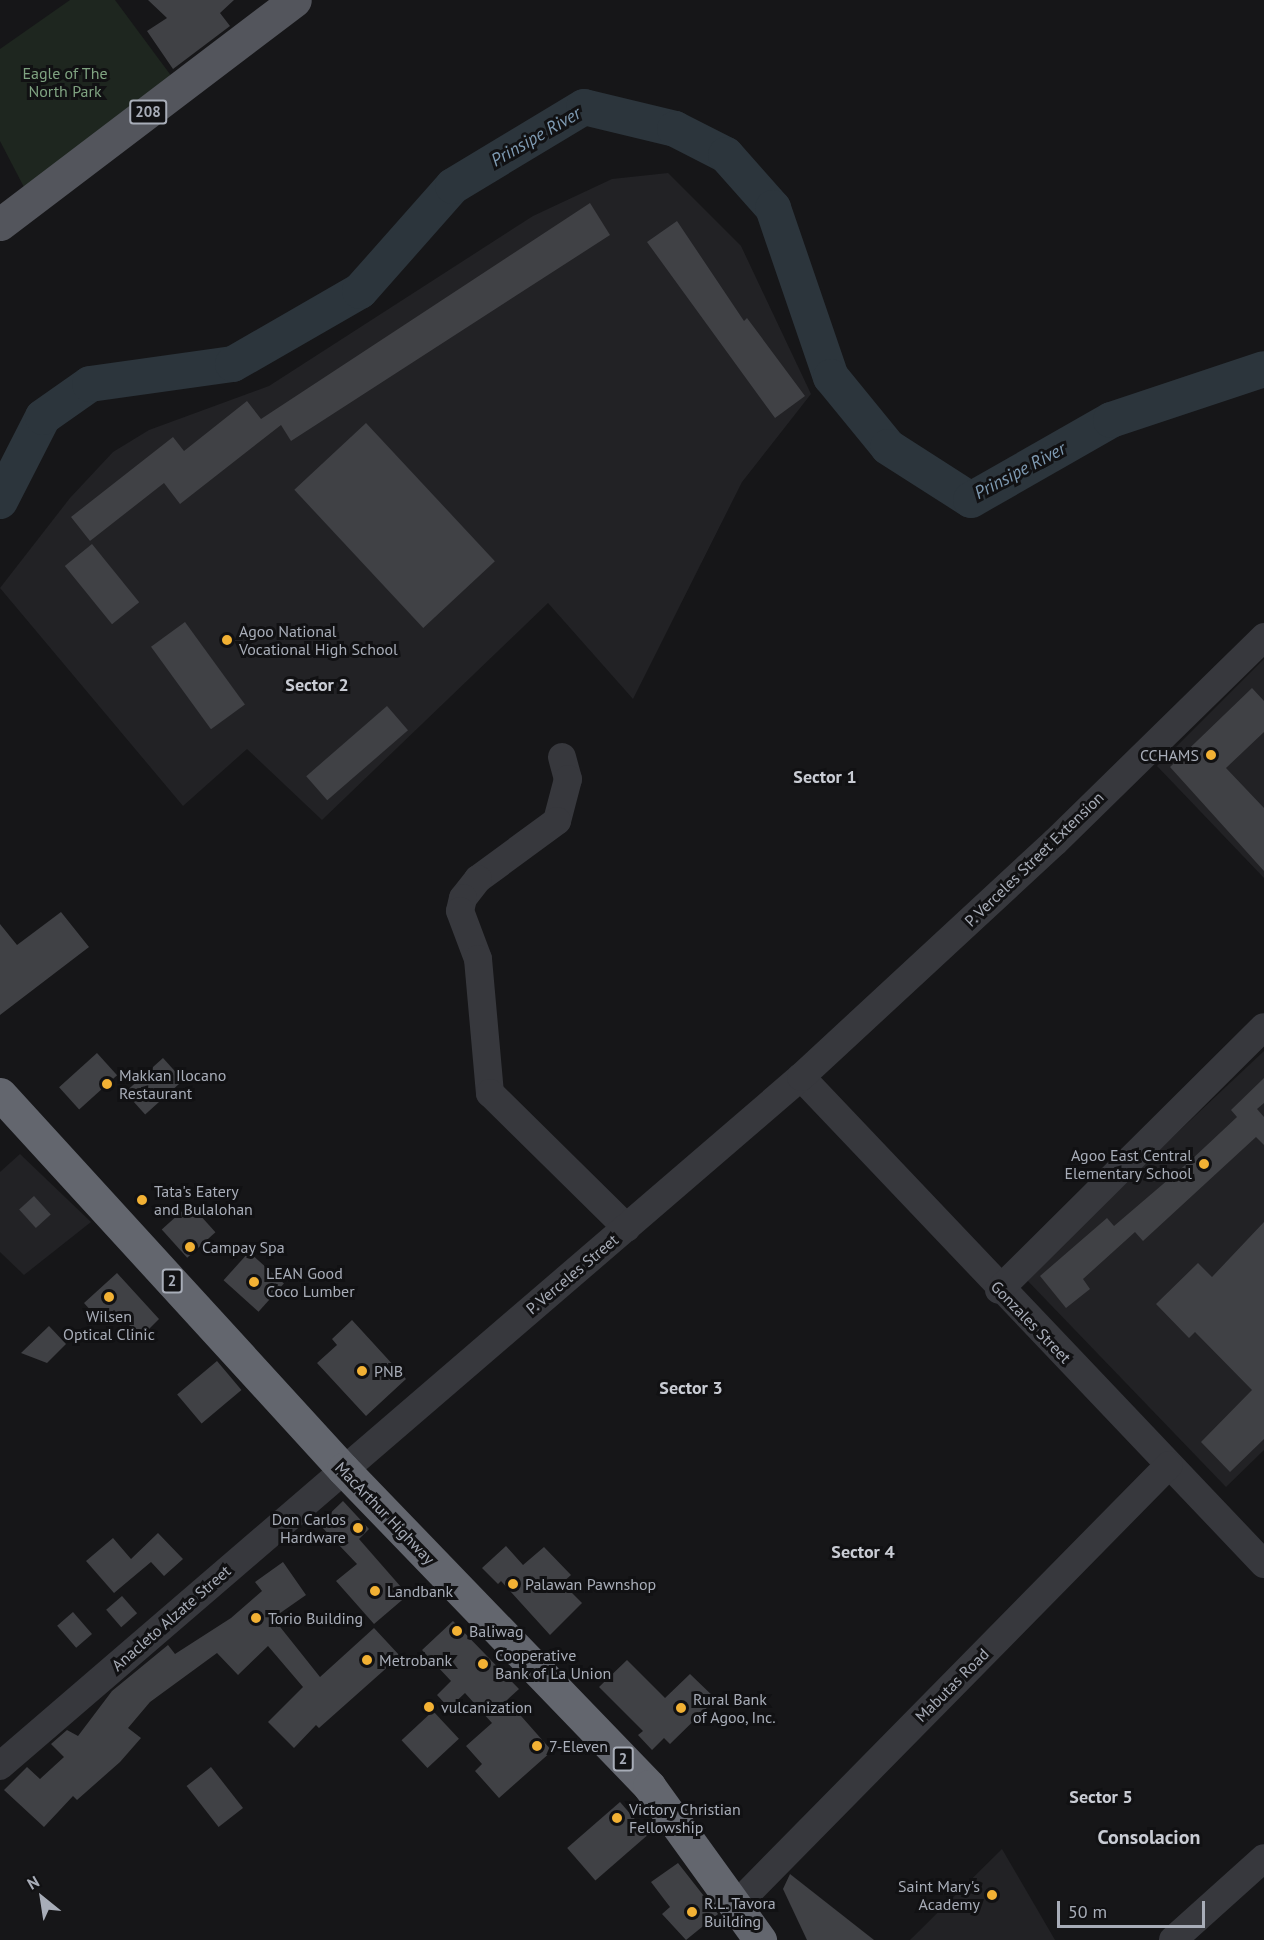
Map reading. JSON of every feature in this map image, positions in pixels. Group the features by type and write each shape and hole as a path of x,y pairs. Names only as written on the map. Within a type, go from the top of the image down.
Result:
{"highway":[{"name":"MacArthur Highway","path":"0,1094 342,1469 649,1786 760,1940"}],"main road":[{"name":"208","path":"0,224 295,0"}],"street":[{"name":"P. Verceles Street Extension","path":"801,1077 1055,842 1264,637"},
{"path":"562,757 568,779 557,821 478,879 463,898 460,911 478,959 490,1093 627,1228"},
{"path":"999,1290 1264,1027"},
{"name":"P. Verceles Street","path":"342,1469 627,1228 801,1077"},
{"name":"Gonzales Street","path":"801,1077 999,1290 1264,1564"},
{"name":"Mabutas Road","path":"736,1905 1169,1465"},
{"name":"Anacleto Alzate Street","path":"0,1766 342,1469"},
{"path":"1173,1940 1264,1858"}],"shaded area":[{"path":"668,173 741,246 811,394 742,482 633,699 548,603 322,820 247,749 183,806 0,588 70,498 113,452 149,430 269,386 533,216 612,179"},
{"path":"1264,659 1264,878 1157,766"},
{"name":"Agoo East Central Elementary School","path":"1264,1051 1264,1450 1226,1487 1024,1277"},
{"path":"20,1154 91,1222 24,1275 0,1252 0,1172"},
{"name":"Saint Mary's Academy","path":"1002,1849 1055,1940 910,1940"}],"green space":[{"name":"Eagle of The North Park","path":"70,0 115,0 175,81 26,191 0,141 0,49"}],"building":[{"path":"148,0 234,0 220,13 230,26 173,69 147,31 167,18"},
{"path":"590,203 610,235 291,441 281,425 180,504 164,483 90,541 71,517 173,437 184,451 247,401 261,419"},
{"path":"677,221 744,321 747,318 805,396 775,418 647,242"},
{"path":"366,423 495,561 423,628 294,490"},
{"path":"92,544 139,602 112,624 65,566"},
{"path":"185,622 245,705 211,729 151,647"},
{"name":"CCHAMS","path":"1252,688 1264,701 1264,732 1226,768 1264,808 1264,871 1170,767"},
{"path":"387,706 408,730 327,800 306,776"},
{"path":"61,912 89,947 0,1015 0,924 17,945"},
{"path":"97,1053 117,1075 79,1109 59,1087"},
{"path":"163,1058 183,1080 145,1114 125,1092"},
{"path":"1264,1078 1264,1103 1257,1109 1264,1117 1264,1145 1256,1137 1143,1241 1135,1232 1083,1279 1090,1289 1066,1308 1040,1276 1107,1218 1114,1226 1190,1161 1237,1117 1231,1110"},
{"path":"34,1196 51,1215 36,1228 19,1209"},
{"path":"190,1204 215,1232 187,1258 162,1229"},
{"path":"1264,1222 1264,1439 1230,1472 1201,1442 1252,1390 1195,1332 1189,1338 1156,1304 1198,1263 1212,1277"},
{"name":"LEAN Good Coco Lumber","path":"249,1252 284,1283 259,1312 224,1280"},
{"path":"117,1273 159,1319 141,1337 114,1310 101,1322 84,1303"},
{"name":"PNB","path":"352,1320 406,1379 366,1416 317,1363 337,1345 332,1339"},
{"path":"49,1326 66,1344 47,1363 21,1353"},
{"path":"217,1361 241,1390 202,1424 177,1394"},
{"name":"Landbank","path":"343,1501 369,1529 359,1539 408,1595 374,1624 336,1581 357,1564 319,1524"},
{"path":"158,1533 183,1559 164,1576 151,1562 114,1593 86,1561 113,1538 131,1559"},
{"path":"506,1546 523,1565 544,1547 571,1575 562,1583 582,1603 550,1635 501,1581 498,1584 482,1568"},
{"path":"283,1562 306,1595 273,1618 320,1677 374,1628 400,1656 319,1728 316,1725 294,1748 268,1722 303,1687 268,1646 238,1675 217,1653 150,1702 128,1728 141,1738 120,1762 77,1800 73,1796 44,1827 4,1790 27,1767 40,1779 64,1757 51,1744 67,1730 78,1736 112,1691 168,1645 175,1654 231,1618 262,1591 255,1582"},
{"path":"122,1596 137,1613 121,1627 106,1610"},
{"path":"73,1612 92,1634 76,1648 57,1626"},
{"path":"453,1621 519,1689 507,1700 552,1751 499,1798 475,1771 482,1764 466,1746 492,1723 465,1693 449,1708 437,1695 451,1681 422,1650"},
{"path":"627,1660 665,1698 690,1674 716,1699 670,1744 664,1738 652,1750 638,1735 643,1731 599,1687"},
{"path":"433,1711 459,1739 427,1768 402,1740"},
{"path":"211,1767 243,1808 219,1827 187,1786"},
{"path":"620,1802 648,1834 595,1880 567,1848"},
{"path":"678,1863 718,1914 686,1940 662,1914 670,1907 651,1882"},
{"path":"790,1874 874,1940 807,1940 783,1889"}],"waterway":[{"name":"Prinsipe River","path":"0,501 43,417 90,384 233,364 360,291 453,186 584,107 675,129 726,155 773,208 831,377 888,447 971,500 1111,420 1264,369"}],"place":[{"name":"Agoo National Vocational High School","path":"227,640"},
{"name":"CCHAMS","path":"1211,755"},
{"name":"Makkan Ilocano Restaurant","path":"107,1084"},
{"name":"Agoo East Central Elementary School","path":"1204,1164"},
{"name":"Tata's Eatery and Bulalohan","path":"142,1200"},
{"name":"Campay Spa","path":"190,1247"},
{"name":"LEAN Good Coco Lumber","path":"254,1282"},
{"name":"Wilsen Optical Clinic","path":"109,1297"},
{"name":"PNB","path":"362,1371"},
{"name":"Don Carlos Hardware","path":"358,1528"},
{"name":"Palawan Pawnshop","path":"513,1584"},
{"name":"Landbank","path":"375,1591"},
{"name":"Torio Building","path":"256,1618"},
{"name":"Baliwag","path":"457,1631"},
{"name":"Metrobank","path":"367,1660"},
{"name":"Cooperative Bank of La Union","path":"483,1664"},
{"name":"vulcanization","path":"429,1707"},
{"name":"Rural Bank of Agoo, Inc.","path":"681,1708"},
{"name":"7-Eleven","path":"537,1746"},
{"name":"Victory Christian Fellowship","path":"617,1818"},
{"name":"Saint Mary's Academy","path":"992,1895"},
{"name":"R.L. Tavora Building","path":"692,1912"}],"district":[{"name":"Sector 2","path":"317,685"},
{"name":"Sector 1","path":"825,777"},
{"name":"Sector 3","path":"691,1388"},
{"name":"Sector 4","path":"863,1552"},
{"name":"Sector 5","path":"1101,1797"},
{"name":"Consolacion","path":"1149,1837"}]}
